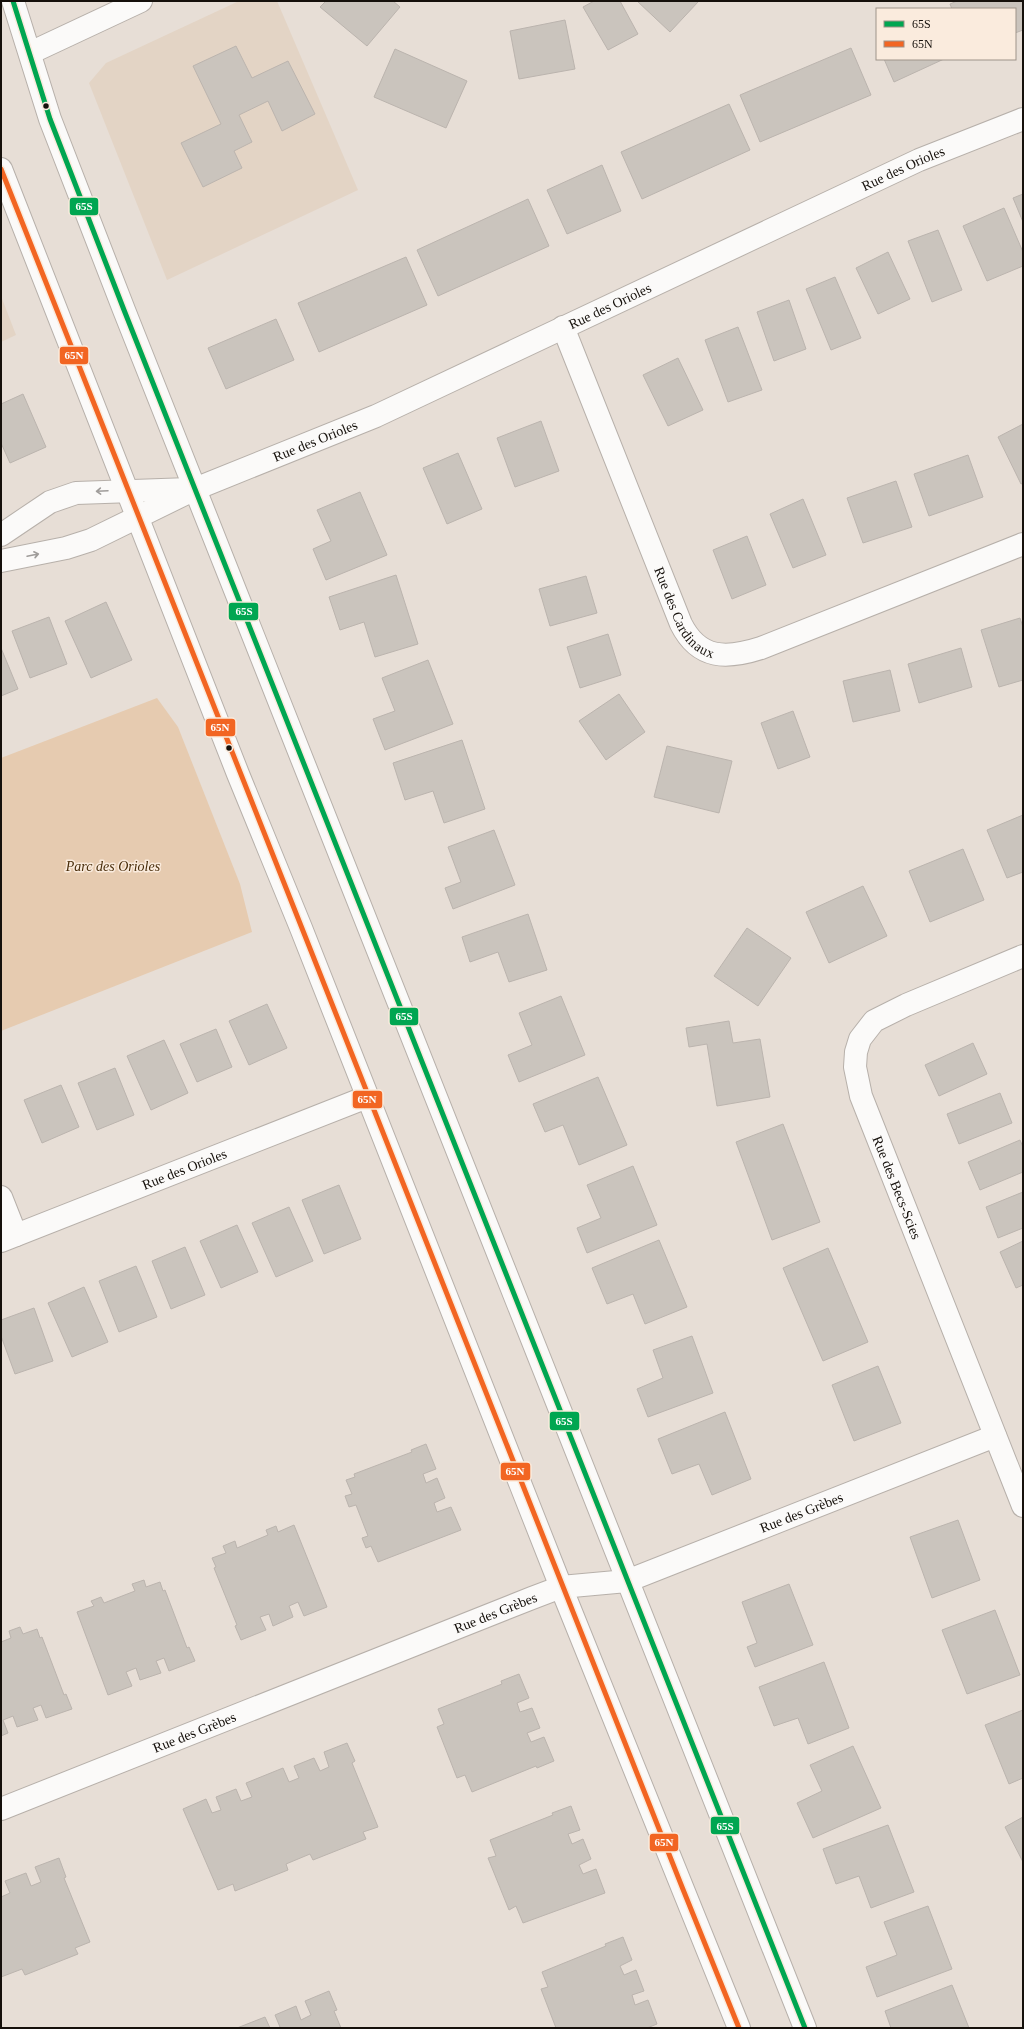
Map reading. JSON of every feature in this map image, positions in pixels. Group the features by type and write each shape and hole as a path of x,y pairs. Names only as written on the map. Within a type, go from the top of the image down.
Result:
{"street":[{"path":"14,1 50,119 195,489 805,2028"},
{"path":"30,53 141,1"},
{"name":"Rue des Orioles","path":"1,561 66,548 91,540 195,489 376,416 563,326 919,160 1023,119"},
{"path":"1,170 561,1587 739,2028"},
{"name":"Rue des Cardinaux","path":"563,326 681,624 694,644 706,652 720,655 735,654 761,648 1023,544"},
{"name":"Rue des Orioles","path":"1,535 50,502 76,492 195,489"},
{"name":"Rue des Becs-Scies","path":"1023,956 885,1015 867,1029 860,1039 856,1052 856,1067 861,1096 1023,1506"},
{"name":"Rue des Orioles","path":"8,1238 367,1097"},
{"path":"1,1197 8,1238"},
{"name":"Rue des Grèbes","path":"1,1809 561,1587 628,1581 996,1436"}],"shaded area":[{"path":"239,1 277,1 358,190 167,280 89,83 106,63"},
{"path":"1,296 16,335 1,342"}],"green space":[{"name":"Parc des Orioles","path":"157,698 178,727 240,884 252,932 1,1031 1,758"}],"building":[{"path":"326,1 393,1 400,7 367,46 320,7"},
{"path":"594,1 620,1 638,34 608,50 583,7"},
{"path":"637,1 696,1 698,2 670,32"},
{"path":"957,1 1023,1 1023,30 1016,33 1016,8 952,8 950,4"},
{"path":"565,20 575,69 519,79 510,31"},
{"path":"236,46 252,78 288,61 315,114 282,131 268,101 239,115 252,142 234,151 242,168 203,187 181,143 221,124 193,66"},
{"path":"851,48 871,95 760,142 740,95"},
{"path":"395,49 467,81 446,128 374,97"},
{"path":"884,60 942,60 894,82"},
{"path":"729,104 750,150 642,199 621,152"},
{"path":"602,165 621,211 567,234 547,190"},
{"path":"1023,194 1023,222 1013,198"},
{"path":"528,199 549,246 438,296 417,250"},
{"path":"1004,208 1023,252 1023,266 987,281 963,226"},
{"path":"938,230 962,290 932,302 908,241"},
{"path":"888,252 910,299 878,314 856,268"},
{"path":"406,257 427,305 319,352 298,303"},
{"path":"835,277 861,338 831,350 806,289"},
{"path":"789,300 806,349 774,361 757,312"},
{"path":"276,319 294,360 226,389 208,348"},
{"path":"738,327 762,390 728,402 705,340"},
{"path":"678,358 703,410 668,426 643,375"},
{"path":"23,394 46,447 10,463 1,443 1,404"},
{"path":"541,421 559,471 515,487 497,438"},
{"path":"1023,424 1023,483 1021,484 998,437"},
{"path":"458,453 482,509 447,524 423,468"},
{"path":"968,455 983,497 929,516 914,474"},
{"path":"896,481 912,527 863,543 847,498"},
{"path":"360,492 387,555 326,580 313,549 331,541 317,510"},
{"path":"803,499 826,555 793,568 770,514"},
{"path":"747,536 766,585 732,599 713,550"},
{"path":"396,575 418,644 375,657 364,622 340,630 329,597"},
{"path":"586,576 597,613 550,626 539,589"},
{"path":"106,602 132,660 91,678 65,621"},
{"path":"49,617 67,664 30,678 12,631"},
{"path":"1020,618 1023,627 1023,680 999,687 981,630"},
{"path":"608,634 621,675 580,688 567,647"},
{"path":"1,648 18,689 1,696"},
{"path":"961,648 972,687 919,703 908,664"},
{"path":"428,660 453,724 385,750 373,719 395,711 382,678"},
{"path":"890,670 900,711 853,722 843,681"},
{"path":"619,694 645,732 606,760 579,721"},
{"path":"793,711 810,757 778,769 761,723"},
{"path":"462,740 485,809 444,823 433,791 405,800 393,763"},
{"path":"667,746 732,761 719,813 654,797"},
{"path":"1023,815 1023,872 1007,878 987,830"},
{"path":"494,830 515,885 453,909 445,888 461,882 448,847"},
{"path":"963,849 984,900 930,922 909,871"},
{"path":"863,886 887,936 829,963 806,912"},
{"path":"528,914 547,970 509,982 498,952 470,962 462,937"},
{"path":"747,928 791,958 758,1006 714,976"},
{"path":"561,996 585,1055 519,1082 508,1055 532,1045 519,1013"},
{"path":"267,1004 287,1048 249,1065 229,1021"},
{"path":"729,1021 733,1043 760,1039 770,1097 717,1106 707,1044 689,1047 686,1028"},
{"path":"216,1029 232,1067 197,1082 180,1044"},
{"path":"164,1040 188,1093 151,1110 127,1056"},
{"path":"973,1043 987,1074 939,1096 925,1065"},
{"path":"115,1068 134,1115 97,1130 78,1083"},
{"path":"598,1077 627,1145 579,1165 563,1125 545,1132 533,1104"},
{"path":"61,1085 79,1127 42,1143 24,1100"},
{"path":"1000,1093 1012,1123 959,1144 947,1114"},
{"path":"783,1124 820,1222 772,1240 736,1142"},
{"path":"1020,1140 1023,1147 1023,1172 980,1190 968,1162"},
{"path":"633,1166 657,1225 587,1253 577,1228 601,1218 587,1185"},
{"path":"339,1185 361,1239 324,1254 302,1200"},
{"path":"1023,1192 1023,1228 998,1238 986,1207"},
{"path":"289,1207 313,1261 276,1277 252,1223"},
{"path":"237,1225 258,1272 221,1288 200,1241"},
{"path":"659,1240 687,1307 645,1324 633,1294 607,1304 592,1268"},
{"path":"1023,1241 1023,1285 1016,1288 1000,1252"},
{"path":"185,1247 205,1295 171,1309 152,1261"},
{"path":"828,1248 868,1342 823,1361 783,1268"},
{"path":"136,1266 157,1317 119,1332 99,1281"},
{"path":"84,1287 108,1342 72,1357 48,1303"},
{"path":"34,1308 53,1361 15,1374 1,1336 1,1320"},
{"path":"692,1336 713,1393 648,1417 637,1389 663,1378 653,1350"},
{"path":"878,1366 901,1423 854,1441 832,1385"},
{"path":"725,1412 751,1479 712,1495 699,1464 672,1474 658,1439"},
{"path":"426,1444 436,1469 423,1474 426,1483 437,1478 445,1498 434,1503 437,1512 451,1507 461,1530 378,1562 371,1546 366,1548 362,1538 368,1536 356,1505 349,1507 345,1496 352,1494 346,1480 355,1477 354,1474 412,1452 411,1450"},
{"path":"958,1520 980,1580 932,1598 910,1537"},
{"path":"294,1525 327,1607 304,1616 298,1602 289,1606 293,1617 273,1626 269,1614 260,1617 266,1630 241,1640 235,1626 237,1625 214,1568 216,1567 212,1558 226,1553 223,1546 235,1541 237,1548 268,1535 266,1530 276,1526 278,1532"},
{"path":"144,1580 146,1587 160,1582 163,1591 165,1590 187,1648 189,1647 195,1661 169,1671 164,1658 156,1661 161,1673 140,1680 136,1668 126,1672 132,1686 108,1695 77,1612 94,1606 91,1601 101,1597 104,1603 135,1591 132,1584"},
{"path":"789,1584 813,1645 755,1667 747,1647 757,1643 742,1602"},
{"path":"995,1610 1020,1675 967,1694 942,1630"},
{"path":"20,1627 23,1634 37,1629 40,1638 42,1637 64,1695 66,1694 72,1709 46,1718 41,1705 33,1708 38,1720 17,1727 13,1716 3,1720 8,1733 1,1736 1,1642 11,1638 9,1631"},
{"path":"824,1662 849,1728 808,1744 798,1718 774,1726 759,1687"},
{"path":"519,1674 529,1698 517,1703 520,1712 532,1708 540,1728 527,1733 531,1742 544,1737 554,1761 537,1768 536,1766 472,1792 465,1775 457,1778 437,1727 444,1724 438,1709 502,1684 501,1681"},
{"path":"1023,1710 1023,1778 1009,1784 985,1725"},
{"path":"347,1743 355,1761 352,1763 378,1827 363,1832 366,1839 313,1860 310,1854 286,1864 288,1870 235,1891 233,1884 218,1890 183,1809 206,1799 212,1813 221,1810 216,1797 236,1789 241,1801 252,1797 246,1783 283,1768 289,1782 299,1778 294,1766 314,1758 320,1771 329,1767 324,1752"},
{"path":"853,1746 881,1808 813,1838 797,1803 822,1791 810,1765"},
{"path":"571,1806 580,1830 568,1834 572,1844 583,1839 591,1859 579,1865 583,1874 596,1869 605,1893 523,1923 516,1906 509,1910 488,1858 496,1856 490,1840 553,1815 552,1813"},
{"path":"1023,1817 1023,1862 1005,1827"},
{"path":"888,1825 914,1892 871,1908 859,1876 836,1884 823,1849"},
{"path":"59,1858 66,1877 64,1878 90,1942 75,1948 78,1954 25,1975 22,1969 1,1977 1,1897 10,1893 5,1881 26,1873 31,1886 41,1882 35,1867"},
{"path":"928,1906 952,1969 877,1997 866,1967 897,1955 884,1922"},
{"path":"623,1937 632,1960 620,1966 624,1975 636,1970 644,1991 632,1995 635,2005 648,2000 657,2024 647,2028 556,2028 541,1989 548,1987 542,1972 606,1946 605,1944"},
{"path":"952,1985 969,2028 891,2028 885,2011"},
{"path":"329,1991 337,2010 334,2011 341,2028 277,2028 280,2027 275,2015 296,2006 301,2020 311,2015 305,2001"},
{"path":"265,2017 270,2028 237,2028"}],"transit line":[{"name":"65S","path":"13,1 50,119 124,310 805,2028"},
{"name":"65N","path":"1,169 367,1100 739,2028"}]}
